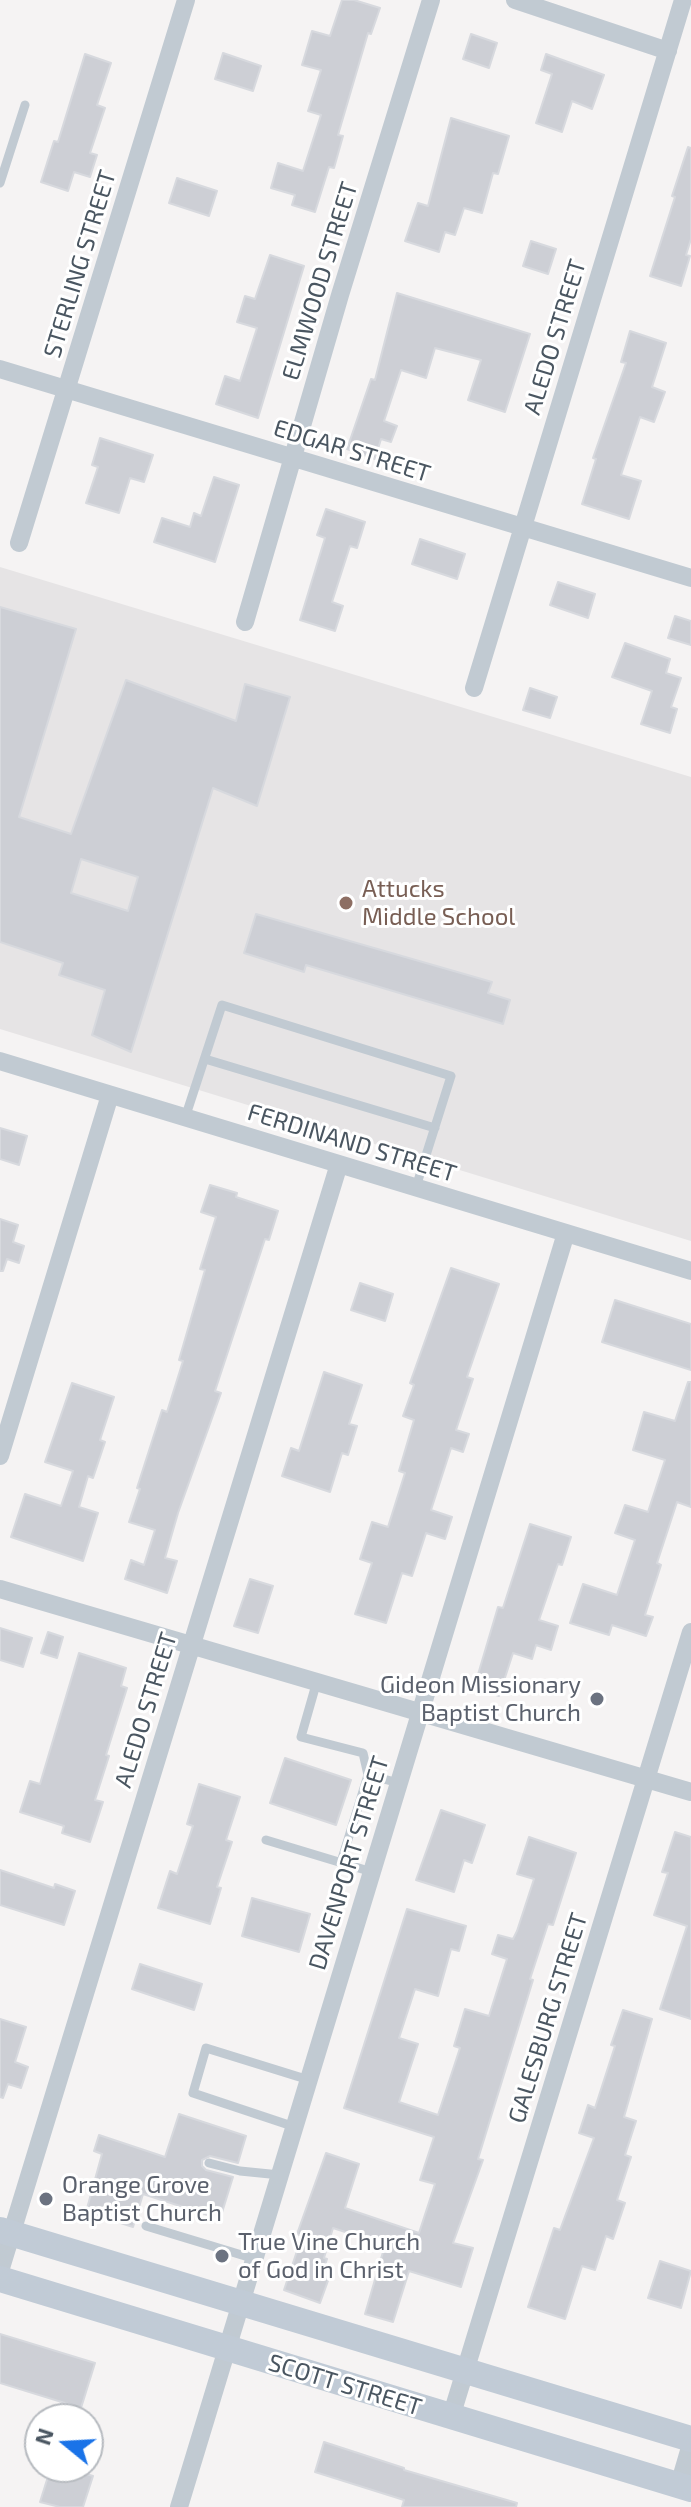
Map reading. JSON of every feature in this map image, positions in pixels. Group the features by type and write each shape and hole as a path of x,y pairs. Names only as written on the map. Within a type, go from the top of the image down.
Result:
{"main road":[{"name":"SCOTT STREET","path":"6,2231 466,2369 691,2441"},
{"name":"SCOTT STREET","path":"0,2279 685,2487"}],"street":[{"name":"STERLING STREET","path":"19,543 186,0"},
{"name":"ELMWOOD STREET","path":"245,622 344,280 431,0"},
{"path":"515,0 668,51"},
{"name":"ALEDO STREET","path":"474,688 683,0"},
{"name":"EDGAR STREET","path":"0,369 691,578"},
{"name":"FERDINAND STREET","path":"0,1061 691,1271"},
{"path":"0,1456 110,1095"},
{"name":"ALEDO STREET","path":"0,2271 6,2231 339,1164"},
{"name":"DAVENPORT STREET","path":"179,2507 566,1233"},
{"path":"0,1589 691,1792"},
{"name":"GALESBURG STREET","path":"451,2417 691,1632"},
{"path":"685,2487 691,2441"}],"lane":[{"path":"0,183 25,105"},
{"path":"185,1118 222,1005 451,1076 416,1187"},
{"path":"205,1059 435,1128"},
{"path":"317,1681 301,1737 363,1753 368,1775 341,1862"},
{"path":"368,1775 399,1783"},
{"path":"266,1840 372,1872"},
{"path":"295,2127 193,2093 197,2078 206,2048 309,2080"},
{"path":"209,2163 240,2171 280,2175"},
{"path":"146,2226 255,2259"}],"shaded area":[{"name":"Attucks Middle School","path":"0,567 691,777 691,1241 0,1029"}],"building":[{"path":"342,0 354,0 380,8 371,34 368,33 338,135 343,136 334,168 329,167 315,212 292,205 295,195 271,188 278,163 303,171 321,115 308,111 321,70 302,65 312,31 330,36"},
{"path":"471,34 497,43 489,68 463,59"},
{"path":"223,53 261,66 253,91 215,79"},
{"path":"85,54 111,63 97,105 105,108 90,153 97,155 90,177 74,172 68,191 41,182 54,141 58,142"},
{"path":"546,54 604,75 592,109 572,101 562,132 536,123 552,74 541,70"},
{"path":"451,118 509,136 498,174 493,173 482,213 464,208 455,235 445,232 439,252 405,241 418,203 428,206"},
{"path":"688,147 691,148 691,239 686,255 690,256 681,286 650,276"},
{"path":"177,178 217,191 209,216 169,203"},
{"path":"531,241 556,249 548,274 523,266"},
{"path":"270,255 304,266 258,418 216,404 225,376 240,381 257,328 237,322 245,296 255,299"},
{"path":"397,293 530,334 505,412 468,400 481,360 435,348 426,378 401,370 384,421 397,426 391,442 381,439 375,459 347,449 371,379 375,380"},
{"path":"630,331 666,343 652,387 665,392 654,422 640,417 621,475 641,481 629,519 582,504 596,459 593,458 626,363 621,362"},
{"path":"100,438 153,455 144,482 130,478 119,513 86,503 98,467 92,465"},
{"path":"214,477 239,485 215,562 154,542 162,518 190,527 194,513 201,516"},
{"path":"326,509 365,522 357,548 350,546 332,602 343,606 335,631 300,620 325,538 317,535"},
{"path":"420,539 465,554 457,579 412,564"},
{"path":"558,582 595,594 588,618 550,605"},
{"path":"0,607 76,629 19,817 71,834 126,680 236,721 245,684 290,697 257,806 213,788 131,1052 92,1035 105,990 59,975 63,963 0,942","holes":["81,859 138,877 128,911 71,893"]},
{"path":"675,616 691,621 691,645 668,638"},
{"path":"625,643 670,659 666,673 681,678 671,707 677,709 670,733 641,724 652,691 612,677"},
{"path":"530,688 557,697 550,718 523,710"},
{"path":"256,914 492,982 488,993 510,1000 503,1024 306,965 304,972 244,953"},
{"path":"0,1128 27,1136 19,1165 0,1159"},
{"path":"210,1185 278,1211 269,1240 265,1239 215,1391 221,1393 178,1513 165,1558 177,1561 167,1593 125,1579 131,1560 144,1565 155,1530 129,1522 162,1410 167,1412 183,1361 179,1360 205,1270 200,1269 216,1217 201,1212"},
{"path":"0,1219 18,1225 13,1242 24,1246 19,1263 7,1259 3,1271 0,1271"},
{"path":"451,1268 499,1284 467,1377 473,1379 456,1430 469,1434 463,1452 451,1448 431,1510 452,1517 445,1539 426,1533 412,1576 402,1573 386,1623 355,1614 372,1563 360,1559 372,1522 388,1527 405,1473 399,1471 414,1420 403,1416 414,1385 410,1383"},
{"path":"360,1283 393,1294 385,1321 351,1310"},
{"path":"615,1300 691,1324 691,1370 602,1342"},
{"path":"324,1372 362,1385 349,1424 357,1426 348,1455 342,1453 330,1492 282,1476 291,1448 299,1451"},
{"path":"688,1382 691,1382 691,1507 677,1502 657,1563 661,1565 645,1615 653,1617 646,1636 612,1625 609,1635 570,1623 583,1584 617,1595 635,1540 615,1533 625,1505 648,1512 665,1460 633,1450 644,1412 675,1421"},
{"path":"72,1383 114,1397 100,1440 105,1442 93,1478 88,1476 79,1507 98,1513 83,1561 11,1537 25,1494 61,1506 73,1471 45,1462"},
{"path":"530,1524 571,1537 562,1565 558,1564 539,1620 558,1626 551,1650 536,1645 532,1659 513,1653 499,1696 474,1688 498,1607 503,1608"},
{"path":"250,1579 273,1586 258,1633 234,1626"},
{"path":"0,1628 32,1638 23,1667 0,1660"},
{"path":"48,1632 63,1637 57,1658 41,1653"},
{"path":"79,1653 126,1668 121,1686 127,1688 95,1800 103,1802 90,1842 62,1833 64,1826 20,1812 30,1781 40,1784"},
{"path":"285,1758 351,1780 336,1825 270,1803"},
{"path":"199,1784 240,1797 226,1840 232,1842 217,1887 221,1888 210,1924 158,1908 170,1871 177,1874 193,1826 187,1824"},
{"path":"441,1810 485,1825 472,1863 464,1860 454,1892 416,1880"},
{"path":"675,1832 691,1837 691,2019 660,2009 687,1926 654,1915 668,1873 662,1872"},
{"path":"529,1837 576,1853 553,1925 548,1924 530,1979 533,1980 478,2159 483,2160 453,2243 473,2248 461,2287 409,2271 393,2322 365,2314 385,2245 333,2228 322,2275 329,2278 320,2303 284,2290 302,2236 297,2234 326,2153 359,2164 345,2208 419,2233 435,2184 420,2180 434,2137 344,2108 407,1909 466,1926 459,1951 451,1949 438,1996 415,1989 399,2038 418,2044 399,2102 438,2115 460,2048 454,2046 465,2009 489,2016 507,1959 492,1954 498,1935 513,1939 517,1931 534,1879 517,1874"},
{"path":"0,1870 54,1888 55,1884 75,1891 64,1925 0,1905"},
{"path":"252,1898 310,1914 299,1952 242,1936"},
{"path":"140,1964 202,1984 194,2010 132,1989"},
{"path":"623,2010 652,2019 624,2117 636,2121 625,2155 631,2157 617,2200 625,2203 613,2239 606,2236 595,2270 582,2266 565,2319 528,2307 554,2228 560,2230 594,2138 579,2133 588,2105 595,2108"},
{"path":"0,2019 26,2027 15,2062 28,2067 21,2088 8,2084 3,2098 0,2097"},
{"path":"179,2114 246,2136 238,2163 210,2156 202,2160 206,2170 233,2177 220,2219 143,2194 133,2227 86,2212 102,2154 94,2151 99,2135 165,2157"},
{"path":"660,2261 691,2271 681,2308 648,2298"},
{"path":"0,2334 95,2363 83,2403 65,2403 0,2383"},
{"path":"324,2442 404,2470 517,2503 516,2507 402,2507 404,2500 315,2472"},
{"path":"46,2483 91,2483 83,2507 60,2507 40,2502"}],"place":[{"name":"Attucks Middle School","path":"346,903"},
{"name":"Gideon Missionary Baptist Church","path":"597,1699"},
{"name":"Orange Grove Baptist Church","path":"46,2199"},
{"name":"True Vine Church of God in Christ","path":"222,2256"}]}
